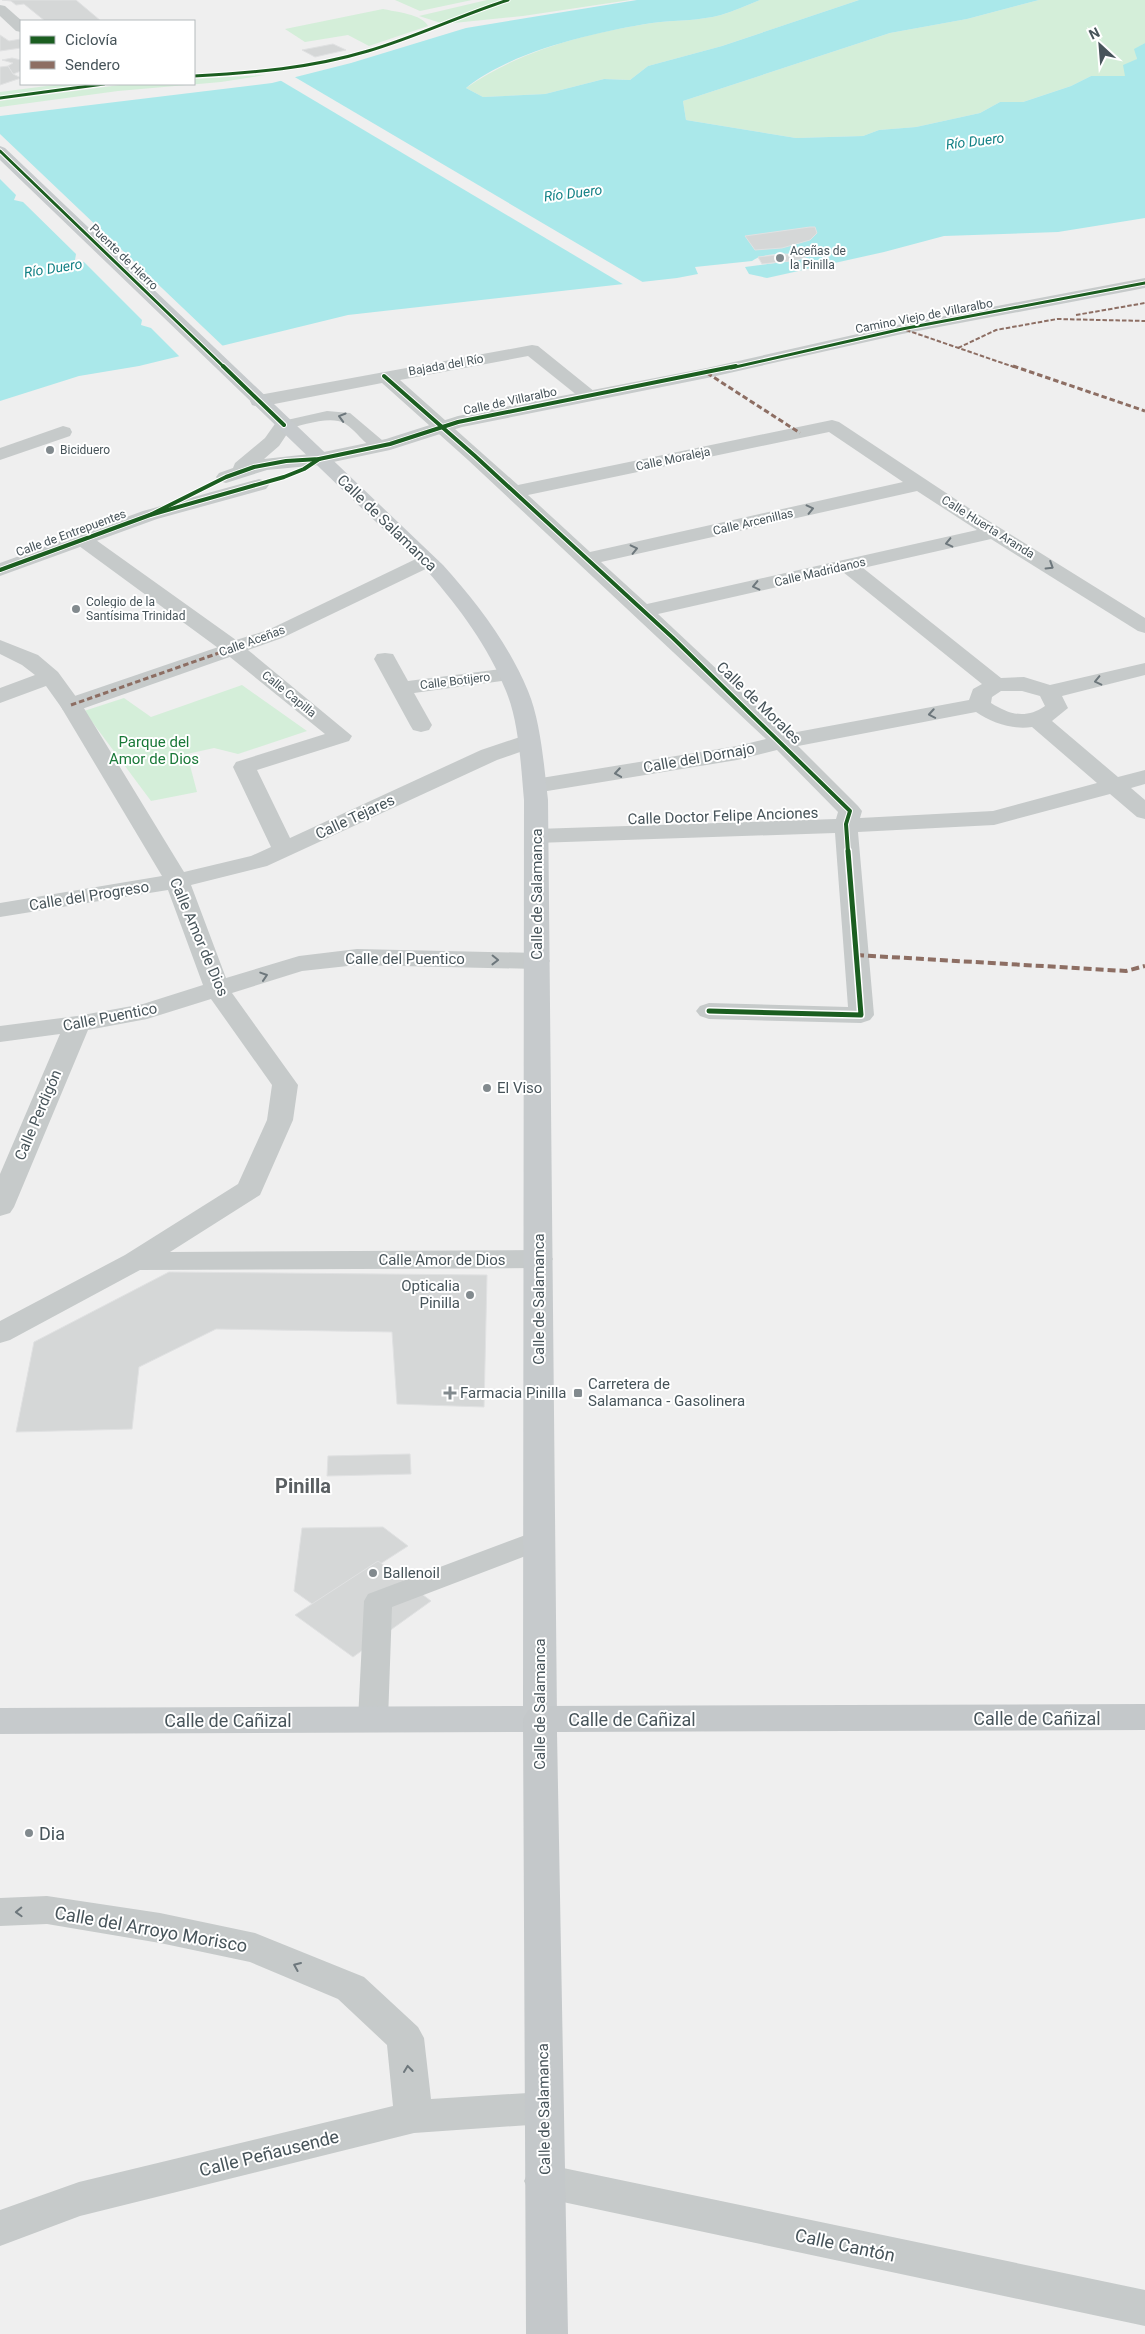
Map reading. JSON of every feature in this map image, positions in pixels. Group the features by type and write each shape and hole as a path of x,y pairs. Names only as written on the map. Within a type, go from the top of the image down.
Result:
{"main road":[{"name":"Puente de Hierro","path":"0,151 235,378"},
{"name":"Calle de Salamanca","path":"235,378 427,561 471,609 492,642 518,692 529,741 535,786 536,836 540,1719 547,2334"},
{"name":"Calle de Cañizal","path":"0,1721 1145,1717"}],"street":[{"path":"0,9 20,27"},
{"name":"Camino Viejo de Villaralbo","path":"707,373 902,329 1145,283"},
{"name":"Bajada del Río","path":"259,401 384,376 532,350 589,396"},
{"name":"Calle de Villaralbo","path":"319,459 381,446 443,426 707,373"},
{"name":"Calle de Morales","path":"384,376 443,426 644,611 782,742 850,811 846,824 861,1015 709,1012"},
{"name":"Calle de Entrepuentes","path":"226,477 261,452 275,438 284,425"},
{"name":"Calle Moraleja","path":"513,492 832,426"},
{"name":"Calle Huerta Aranda","path":"832,426 1145,627"},
{"path":"0,454 63,432"},
{"name":"Calle de Entrepuentes","path":"150,515 226,477 265,464 319,459"},
{"name":"Calle de Entrepuentes","path":"0,570 150,515 284,478 304,469 319,459"},
{"name":"Calle Arcenillas","path":"587,559 920,484"},
{"name":"Calle Madridanos","path":"644,611 996,532"},
{"name":"Calle Capilla","path":"82,539 233,648 340,736 244,767 284,850"},
{"name":"Calle Aceñas","path":"71,705 275,634 427,561"},
{"path":"848,566 996,685"},
{"name":"Calle Amor de Dios","path":"0,646 30,660 50,676 71,705 177,882 218,991 285,1085 280,1120 250,1189 134,1261 0,1333"},
{"name":"Calle Botijero","path":"385,659 421,725"},
{"path":"1049,692 1057,708 1037,720 1015,721 993,715 980,705 981,694 996,685 1024,684 1049,692 1145,669"},
{"name":"Calle Botijero","path":"400,688 509,674"},
{"path":"0,696 50,676"},
{"name":"Calle del Dornajo","path":"535,786 737,753 782,742 980,705"},
{"path":"1037,720 1145,812"},
{"name":"Calle Tejares","path":"177,882 259,861 489,755 529,741"},
{"name":"Calle Doctor Felipe Anciones","path":"536,836 944,822 994,818 1114,787 1145,777"},
{"name":"Calle del Progreso","path":"0,910 177,882"},
{"name":"Calle del Puentico","path":"218,991 299,964 357,957 537,961"},
{"name":"Calle Puentico","path":"0,1034 76,1024 147,1011 218,991"},
{"name":"Calle Perdigón","path":"0,1207 76,1024"},
{"name":"Calle Amor de Dios","path":"134,1261 538,1259"},
{"name":"Calle del Arroyo Morisco","path":"0,1912 47,1910 160,1928 246,1946 351,1988 405,2038 414,2117"},
{"name":"Calle Peñausende","path":"0,2228 79,2199 414,2117 544,2108"},
{"name":"Calle Cantón","path":"544,2181 1145,2308"}],"lane":[{"path":"284,425 331,415 344,416 381,446"},
{"path":"373,1720 378,1601 539,1540"}],"green space":[{"path":"395,0 472,0 420,11"},
{"path":"487,0 630,0 523,16 444,24 419,16"},
{"path":"760,0 859,0 722,46 648,66 630,80 604,79 545,94 483,97 466,88 509,63 555,45 628,27 713,17"},
{"path":"1039,0 1145,0 1145,43 1135,49 1137,59 1126,76 1091,76 1071,86 1023,102 1000,102 980,113 916,127 879,130 863,136 796,138 686,120 683,101 890,33 967,19"},
{"path":"383,9 415,16 428,26 369,46 348,35 305,42 285,29"},
{"path":"265,75 195,84 195,79"},
{"path":"54,85 80,85 0,96 0,92"},
{"path":"120,85 187,85 118,91 0,107 0,101"},
{"name":"Parque del Amor de Dios","path":"242,685 307,731 238,754 214,748 187,754 197,792 151,801 84,711 124,698 151,717"}],"water":[{"name":"Río Duero","path":"637,0 760,0 713,17 652,23 555,45 506,64 466,88 483,97 545,94 604,79 630,80 648,66 722,46 859,0 1039,0 967,19 890,33 683,101 686,120 796,138 863,136 879,130 916,127 980,113 1000,102 1023,102 1071,86 1091,76 1125,76 1123,65 1137,59 1134,49 1145,43 1145,218 1058,232 944,236 884,252 767,278 749,274 745,267 798,260 807,256 772,254 752,261 695,267 698,274 677,278 348,315 139,366 79,376 0,401 0,116 272,83 351,63 466,28"}],"pier":[{"path":"293,76 646,284 626,286 278,79"},
{"path":"0,134 224,347 181,358 151,328 141,325 142,320 84,262 75,260 76,254 23,202 14,200 16,195 0,179"}],"building":[{"path":"2,0 76,0 100,20 44,20 24,4 16,5 11,1"},
{"path":"0,35 9,41 20,39 20,48 0,51"},
{"path":"333,44 346,50 315,57 302,50"},
{"path":"12,58 20,60 20,71 13,74 8,66 13,63 2,60"},
{"path":"8,66 13,74 20,78 0,85 0,67"},
{"path":"815,227 817,233 810,240 782,248 755,250 745,236"},
{"name":"Aceñas de la Pinilla","path":"785,254 808,256 798,260 762,264 758,257"},
{"path":"169,1272 487,1275 484,1407 397,1404 392,1332 216,1329 139,1367 132,1429 16,1432 34,1342"},
{"path":"410,1454 411,1474 327,1476 328,1456"},
{"path":"383,1527 408,1546 315,1606 294,1591 302,1528"},
{"path":"378,1561 431,1601 353,1657 295,1615"}],"marked path":[{"path":"1076,315 1145,303"},
{"path":"958,348 996,330 1057,319 1145,321"},
{"path":"906,330 1145,411"},
{"path":"707,373 800,433"},
{"path":"71,705 233,648"},
{"path":"856,955 1126,971 1145,966"}],"cycle path":[{"path":"195,76 281,69 347,57 403,39 508,0"},
{"path":"0,98 97,85"},
{"path":"0,151 284,425"},
{"path":"150,515 226,477 254,467 286,461 319,459 390,444 458,422 707,373 902,329 1145,283"},
{"path":"384,376 475,456 673,638 745,706 850,811 846,824 861,1015 709,1011"},
{"path":"0,570 150,515 284,477 304,469 319,459"}],"place":[{"name":"Aceñas de la Pinilla","path":"780,258"},
{"name":"Biciduero","path":"50,450"},
{"name":"Colegio de la Santísima Trinidad","path":"76,609"},
{"name":"El Viso","path":"487,1088"},
{"name":"Opticalia Pinilla","path":"470,1295"},
{"name":"Farmacia Pinilla","path":"450,1393"},
{"name":"Carretera de Salamanca - Gasolinera","path":"578,1393"},
{"name":"Ballenoil","path":"373,1573"},
{"name":"Dia","path":"29,1833"}],"district":[{"name":"Pinilla","path":"303,1486"}]}
